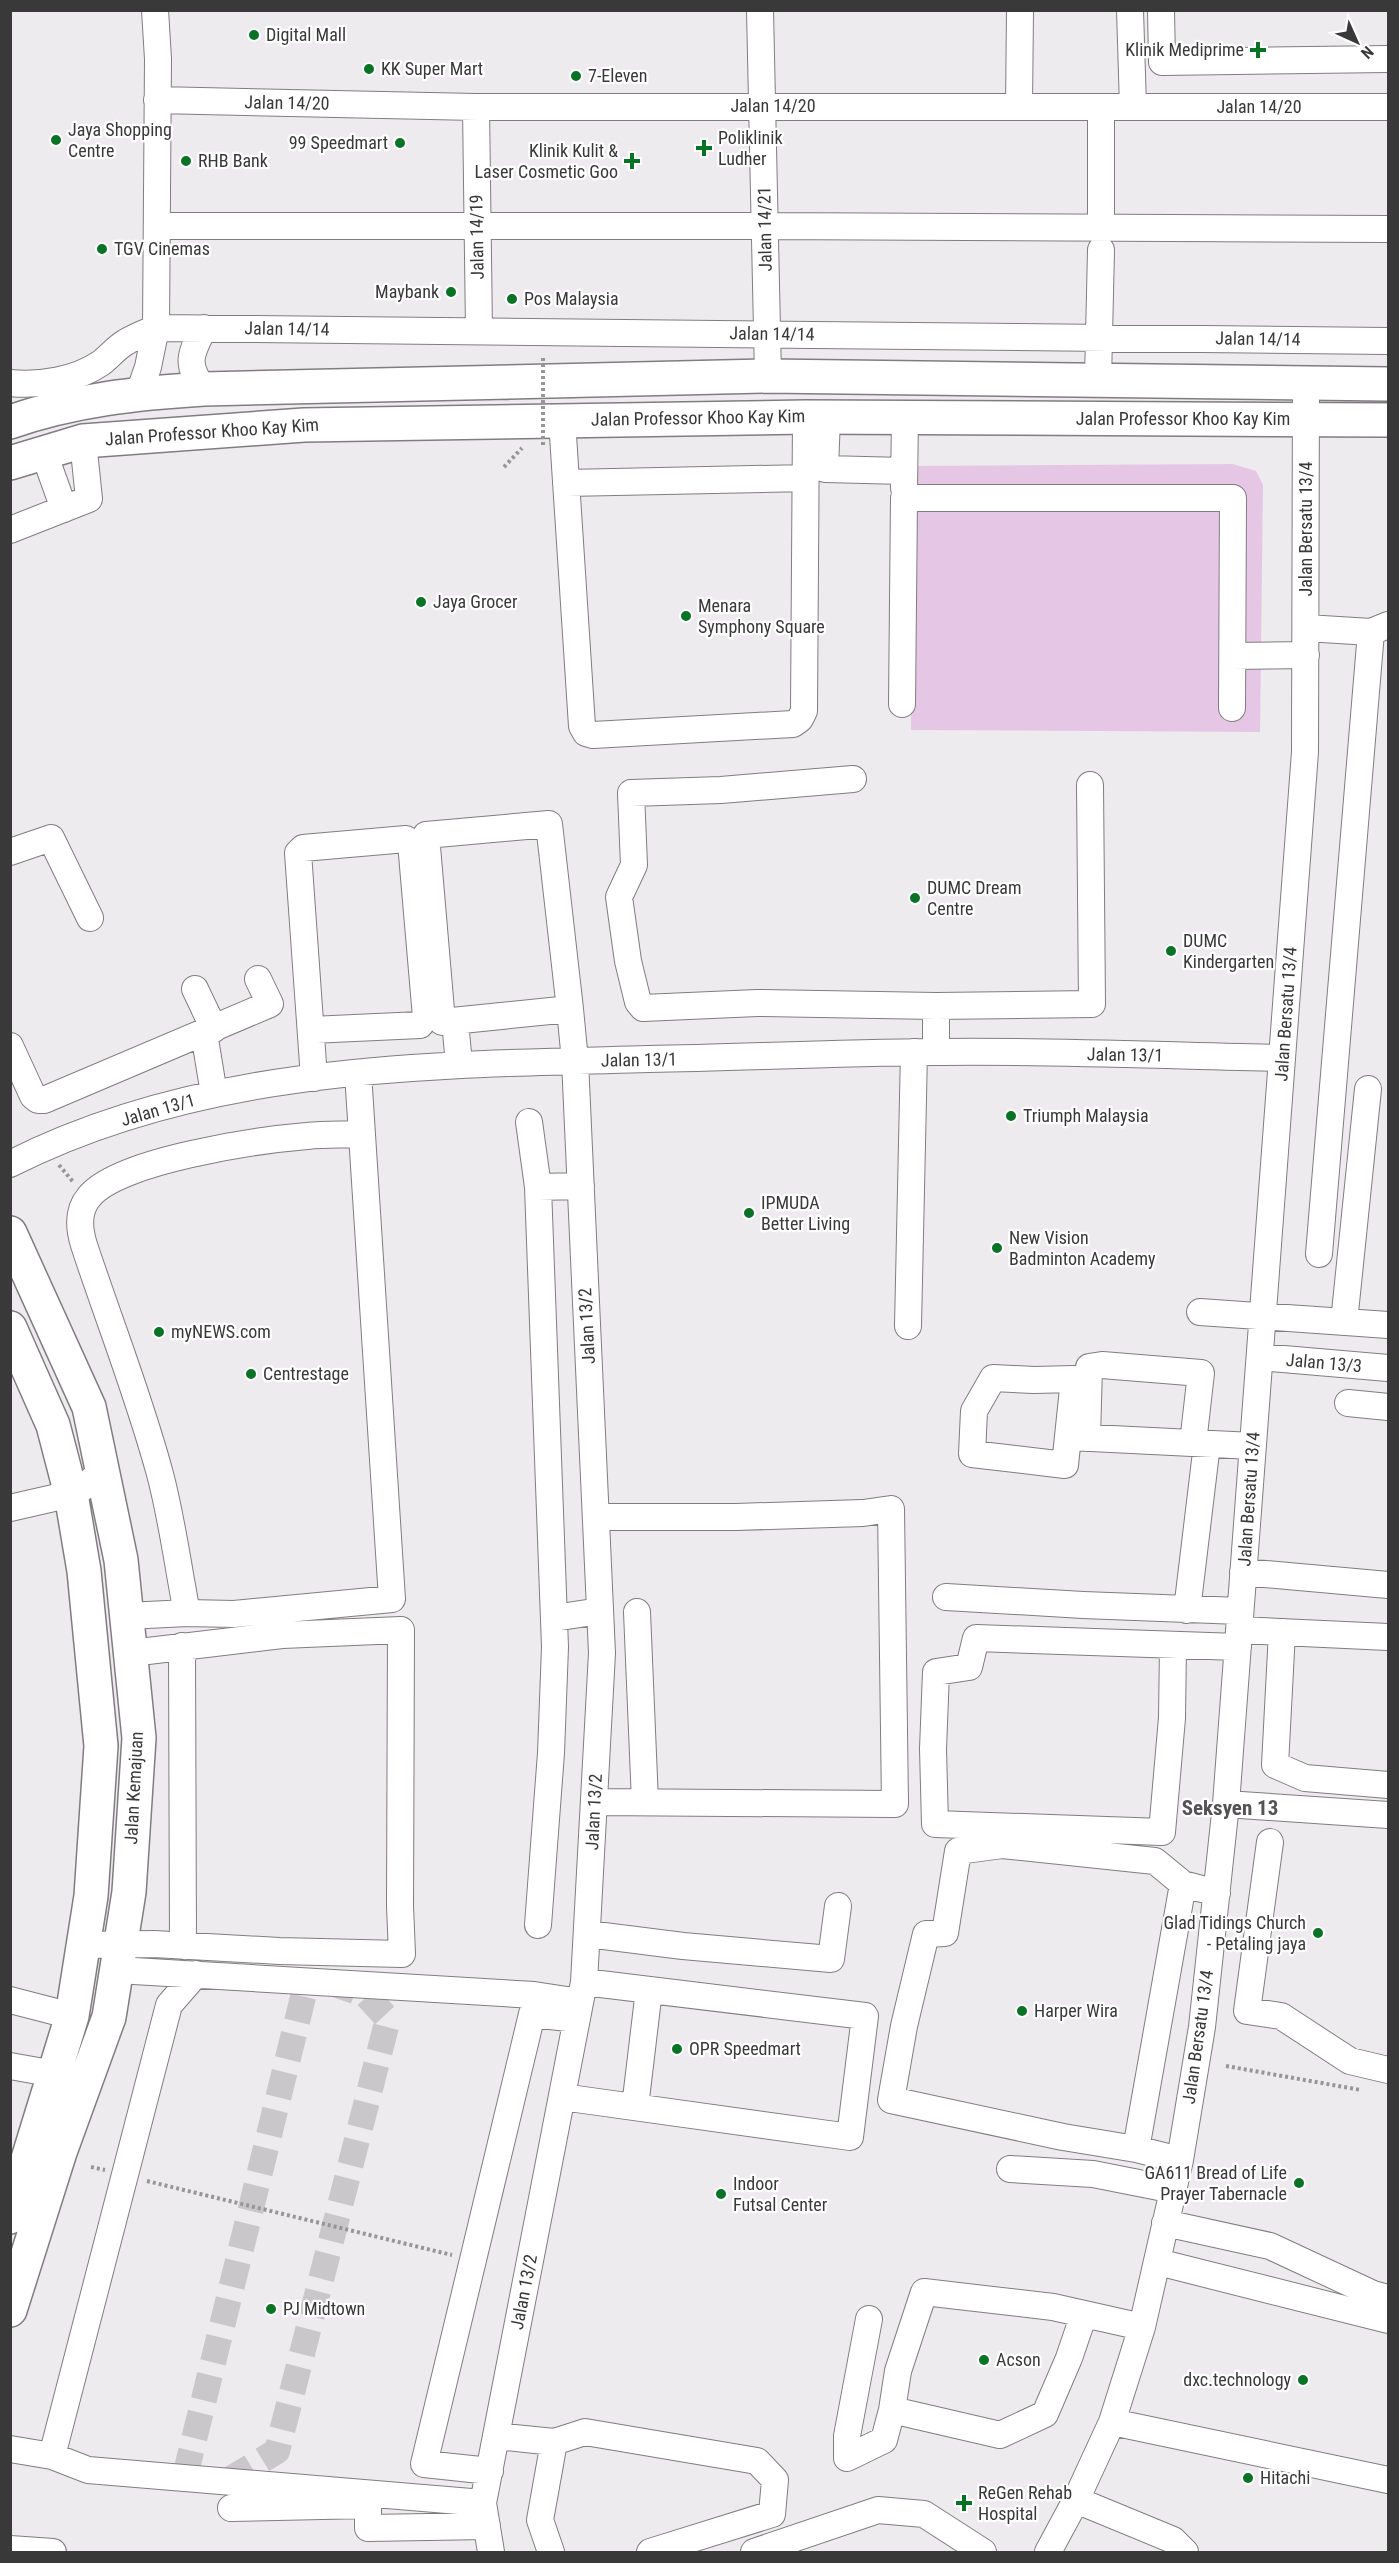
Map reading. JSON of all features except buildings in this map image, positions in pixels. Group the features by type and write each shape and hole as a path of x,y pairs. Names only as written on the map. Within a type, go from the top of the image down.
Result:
{"main road":[{"name":"Jalan Professor Khoo Kay Kim","path":"10,422 69,405 139,393 204,389 768,376 1389,384"},
{"name":"Jalan Professor Khoo Kay Kim","path":"10,463 82,441 304,425 816,417 1389,420"},
{"name":"Jalan Kemajuan","path":"10,1233 89,1407 121,1560 127,1616 158,1649 139,1738 129,1893 109,2017 60,2152 10,2310"},
{"name":"Jalan Kemajuan","path":"10,1328 53,1425 71,1494 84,1571 101,1746 91,1896 72,2016 10,2217"}],"street":[{"path":"141,10 158,59"},
{"path":"139,393 148,367 156,328 158,59 155,10"},
{"name":"Jalan 14/21","path":"760,10 768,376"},
{"path":"1019,107 1020,10"},
{"path":"1130,10 1133,107"},
{"path":"1161,10 1161,62 1389,59"},
{"name":"Jalan 14/20","path":"157,100 476,106 1389,107"},
{"name":"Jalan 14/19","path":"476,106 479,331"},
{"path":"1098,380 1101,107"},
{"path":"157,226 765,226 1101,239 1389,230"},
{"path":"10,383 27,385 54,382 83,372 98,365 125,342 156,328"},
{"name":"Jalan 14/14","path":"156,328 1389,341"},
{"path":"204,328 190,361 194,376 204,389"},
{"name":"Jalan Bersatu 13/4","path":"1048,2553 1076,2500 1112,2422 1142,2327 1180,2160 1202,2027 1226,1804 1305,752 1306,382"},
{"path":"816,417 825,469 904,471"},
{"path":"562,420 582,726 586,733 593,735 793,724 800,719 804,711 806,478 816,417"},
{"path":"902,704 904,417"},
{"path":"10,530 89,499 82,441"},
{"path":"44,453 64,509"},
{"path":"566,483 806,478"},
{"path":"904,498 1233,498 1232,708"},
{"path":"1306,628 1380,628 1319,1254"},
{"path":"1233,656 1306,655"},
{"path":"853,779 721,790 631,794 634,865 619,897 628,961 638,1002 643,1008 757,1003 936,1006 1092,1004 1090,785"},
{"name":"Jalan 13/2","path":"455,1021 442,1022 426,836 549,824 575,1061 602,1653 588,1934 580,2001 490,2471 485,2514 491,2553"},
{"path":"10,852 51,838 90,918"},
{"path":"311,1030 420,1025 426,1017 411,843 406,839 303,848 298,853 314,1078"},
{"path":"10,1046 33,1096 38,1100 44,1100 270,1004 258,979"},
{"path":"195,989 209,1031 214,1094"},
{"path":"908,1326 925,1052 936,1006"},
{"path":"459,1065 455,1021 570,1009"},
{"name":"Jalan 13/1","path":"10,1164 84,1133 145,1112 214,1094 358,1072 459,1065 925,1052 1282,1058"},
{"path":"127,1616 187,1613 234,1614 392,1599 358,1072"},
{"path":"1344,1322 1368,1089"},
{"path":"529,1122 538,1187 554,1618 551,1753 538,1925"},
{"path":"187,1613 160,1476 124,1360 79,1230 80,1218 88,1197 112,1180 136,1170 199,1152 307,1136 362,1134"},
{"path":"538,1187 581,1186"},
{"path":"1200,1312 1389,1325"},
{"name":"Jalan 13/3","path":"1260,1357 1389,1368"},
{"path":"1077,1437 1074,1379 993,1378 974,1411 972,1454 1065,1464 1077,1437 1089,1367 1102,1365 1201,1373 1200,1443 1187,1610"},
{"path":"1348,1403 1389,1407"},
{"path":"1077,1437 1253,1446"},
{"path":"10,1508 71,1494 81,1489 104,1470"},
{"path":"595,1802 895,1804 891,1509 863,1514 596,1517"},
{"path":"1243,1572 1389,1586"},
{"path":"946,1597 1187,1610 1239,1629 1389,1637"},
{"path":"554,1618 600,1611"},
{"path":"637,1612 645,1802"},
{"path":"1173,1646 1172,1718 1162,1832 935,1824 933,1749 936,1671 969,1667 976,1638 1173,1646 1239,1629"},
{"path":"119,1958 178,1945 402,1954 401,1630 282,1635 158,1649 178,1945"},
{"path":"1282,1632 1275,1765 1305,1778 1389,1785"},
{"path":"1226,1804 1389,1815"},
{"path":"1270,1842 1247,2011 1281,2016 1350,2061 1389,2070"},
{"path":"1180,2160 1136,2149 1063,2137 891,2100 904,2025 926,1934 945,1933 958,1851 1002,1845 1155,1861 1184,1884 1217,1893"},
{"path":"1136,2149 1184,1884"},
{"path":"588,1934 683,1946 831,1959 838,1906"},
{"path":"83,1945 150,1971 534,1995 580,2001"},
{"path":"150,1971 169,2005"},
{"path":"52,2456 169,2005 196,1974"},
{"path":"634,2107 649,1990"},
{"path":"490,2471 424,2464 532,2014 580,2001 649,1990 865,2016 850,2137 562,2097"},
{"path":"10,2000 72,2016"},
{"path":"10,2066 55,2074"},
{"path":"1010,2169 1093,2174 1174,2190"},
{"path":"1165,2223 1270,2246 1372,2294 1389,2298"},
{"path":"1158,2262 1389,2320"},
{"path":"869,2319 847,2436 847,2458 884,2440 898,2372 924,2292 1053,2307 1142,2327"},
{"path":"892,2410 1000,2435 1045,2414 1069,2358 1084,2314"},
{"path":"1112,2422 1389,2480"},
{"path":"496,2436 554,2442 585,2432 757,2461 775,2480 772,2514 650,2553"},
{"path":"551,2553 540,2520 554,2442"},
{"path":"10,2449 52,2456 88,2470 485,2514"},
{"path":"1076,2500 1173,2540 1185,2553"},
{"path":"231,2508 368,2505 368,2528 485,2514"},
{"path":"754,2553 878,2510 924,2514 983,2553"},
{"path":"10,2549 53,2553"}],"path":[{"path":"543,358 543,447"},
{"path":"504,467 522,448"},
{"path":"1226,2066 1365,2090"},
{"path":"91,2167 473,2260"}],"shaded area":[{"path":"1233,464 1256,471 1263,485 1260,732 911,730 913,466"}],"tunnel":[{"path":"185,2476 307,1981"},
{"path":"229,2480 277,2451 388,2019 366,1995 335,1984"}],"place":[{"name":"Digital Mall","path":"254,35"},
{"name":"Klinik Mediprime","path":"1258,50"},
{"name":"KK Super Mart","path":"369,69"},
{"name":"7-Eleven","path":"576,76"},
{"name":"Jaya Shopping Centre","path":"56,140"},
{"name":"99 Speedmart","path":"400,143"},
{"name":"Poliklinik Ludher","path":"704,148"},
{"name":"RHB Bank","path":"186,161"},
{"name":"Klinik Kulit & Laser Cosmetic Goo","path":"632,161"},
{"name":"TGV Cinemas","path":"102,249"},
{"name":"Maybank","path":"451,292"},
{"name":"Pos Malaysia","path":"512,299"},
{"name":"Jaya Grocer","path":"421,602"},
{"name":"Menara Symphony Square","path":"686,616"},
{"name":"DUMC Dream Centre","path":"915,898"},
{"name":"DUMC Kindergarten","path":"1171,951"},
{"name":"Triumph Malaysia","path":"1011,1116"},
{"name":"IPMUDA Better Living","path":"749,1213"},
{"name":"New Vision Badminton Academy","path":"997,1248"},
{"name":"myNEWS.com","path":"159,1332"},
{"name":"Centrestage","path":"251,1374"},
{"name":"Glad Tidings Church - Petaling jaya","path":"1318,1933"},
{"name":"Harper Wira","path":"1022,2011"},
{"name":"OPR Speedmart","path":"677,2049"},
{"name":"GA611 Bread of Life Prayer Tabernacle","path":"1299,2183"},
{"name":"Indoor Futsal Center","path":"721,2194"},
{"name":"PJ Midtown","path":"271,2309"},
{"name":"Acson","path":"984,2360"},
{"name":"dxc.technology","path":"1303,2380"},
{"name":"Hitachi","path":"1248,2478"},
{"name":"ReGen Rehab Hospital","path":"964,2503"}],"district":[{"name":"Seksyen 13","path":"1230,1808"}]}
